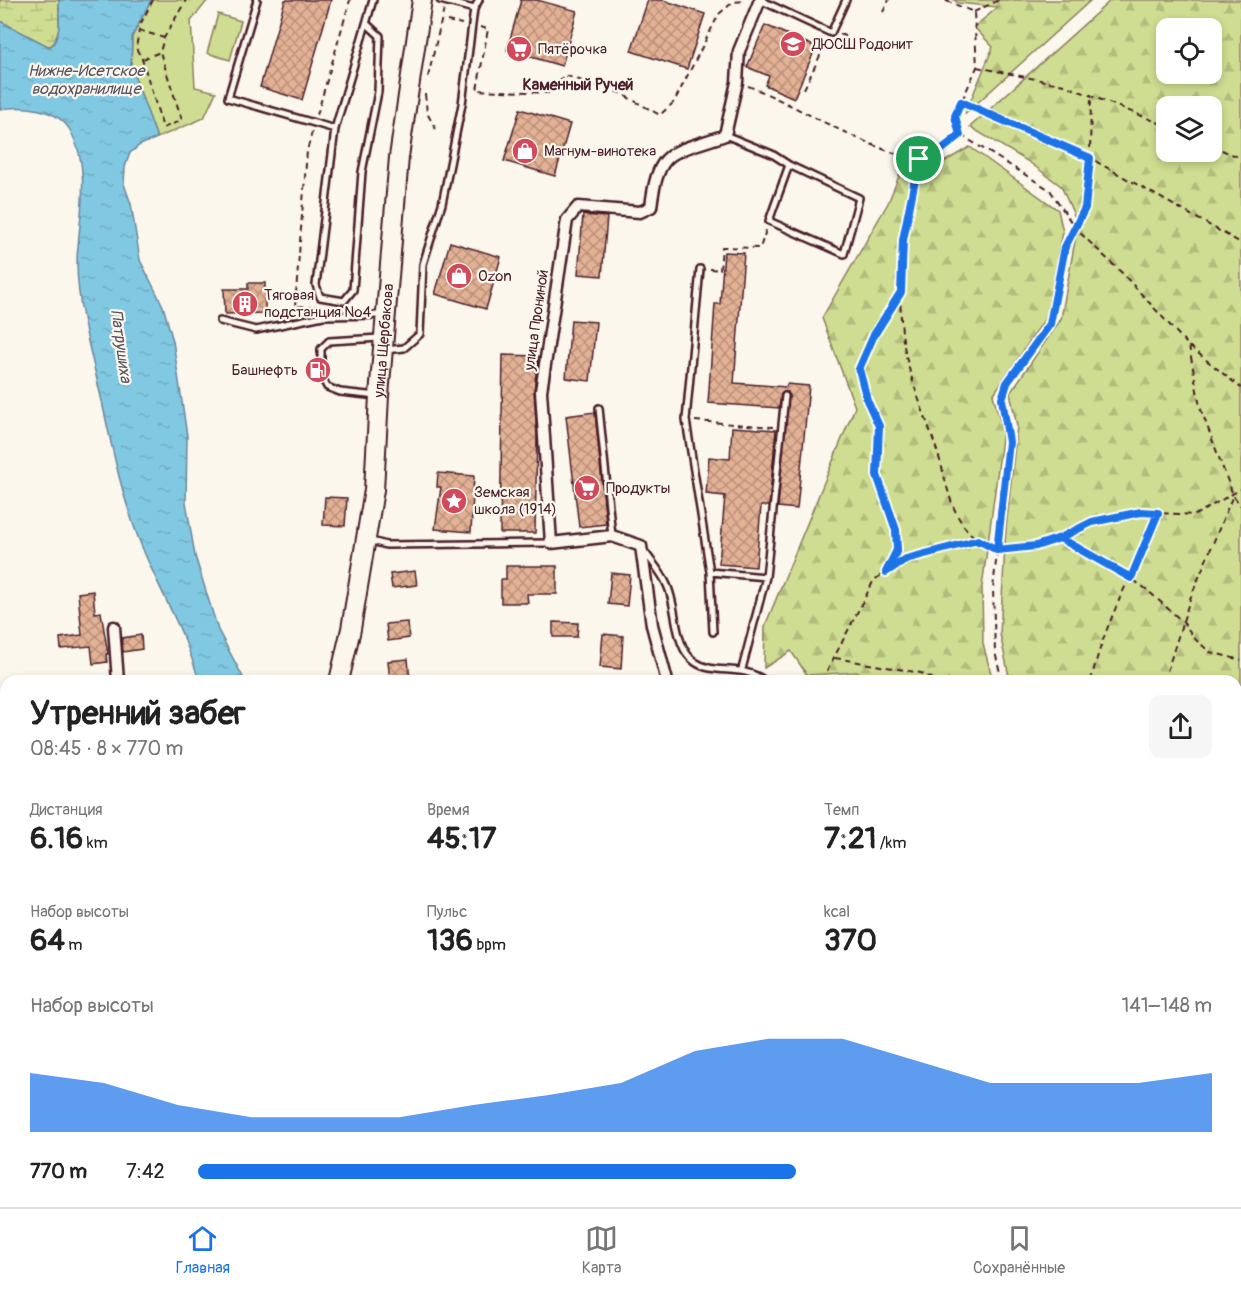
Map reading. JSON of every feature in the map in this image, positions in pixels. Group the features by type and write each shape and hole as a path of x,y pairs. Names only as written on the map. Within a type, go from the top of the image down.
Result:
{"main road":[{"name":"улица Щербакова","path":"340,675 375,490 379,396 399,157 423,0"}],"street":[{"path":"724,135 737,82 740,51 765,1"},
{"name":"улица Прониной","path":"551,543 541,391 567,220 578,207 640,212 651,207 655,177 667,156 724,135"},
{"path":"551,543 612,536 641,546 652,625 665,675"},
{"path":"114,627 118,675"}],"lane":[{"path":"256,0 228,98 335,129"},
{"path":"367,24 380,36 378,92 362,172 353,290 344,301 320,297 316,285 335,129 373,0"},
{"path":"321,361 321,349 329,341 384,344 404,348 420,334 423,264 442,204 462,104 474,9 479,0"},
{"path":"765,1 831,33 846,0"},
{"path":"443,1 474,9"},
{"path":"724,135 772,154 789,165 859,198 844,254 769,221 789,165"},
{"path":"700,269 686,420 710,572 713,632"},
{"path":"220,321 256,330 323,316 386,314"},
{"path":"321,375 327,387 340,392 379,396"},
{"path":"742,669 766,577 785,396"},
{"path":"599,408 612,536"},
{"path":"366,540 386,545 551,543"},
{"path":"641,546 668,586 686,654 696,664 711,668 742,669 754,675"},
{"path":"737,574 738,565"},
{"path":"710,572 766,577"}],"path":[{"path":"153,0 139,30 136,48 142,59 163,128 182,120 160,52 164,38 186,0"},
{"path":"883,12 889,0"},
{"path":"944,0 974,12 999,0"},
{"path":"427,80 443,1"},
{"path":"447,21 488,29 477,90 550,93 564,75 620,93 660,115 674,102 719,14 733,2 765,1"},
{"path":"974,12 977,67 955,116 960,135 1050,190 1075,228 1123,274 1189,346 1241,388"},
{"path":"139,30 164,38"},
{"path":"804,89 831,33"},
{"path":"142,59 160,52"},
{"path":"977,67 1064,85 1156,121"},
{"path":"737,82 762,91 830,128 919,159 931,158 960,135"},
{"path":"424,90 427,113 438,133"},
{"path":"1001,675 995,652 993,589 1009,442 1002,399 1007,383 1050,324 1065,247 1085,208 1090,158 1091,94"},
{"path":"961,102 1090,158 1241,243"},
{"path":"1222,150 1241,158"},
{"path":"919,159 903,240 901,292 903,340 911,378 938,453 956,517 966,531 997,550 1036,546 1060,538 1092,522 1141,512 1195,514 1241,489"},
{"path":"700,269 720,270 722,247 760,248 769,221"},
{"path":"886,572 897,550 896,530 877,475 879,426 867,400 859,369 874,335 901,292"},
{"path":"1189,346 1200,407 1233,495 1241,506"},
{"path":"686,420 767,427"},
{"path":"1166,675 1183,622 1233,495"},
{"path":"1092,675 1096,659 1158,513"},
{"path":"1060,538 1131,578 1183,622 1196,640 1210,652 1241,660"},
{"path":"825,675 874,580 906,559 978,540"},
{"path":"835,657 925,675"}],"green space":[{"path":"0,0 59,0 59,28 54,44 47,47 0,21"},
{"path":"151,0 208,0 191,21 195,87 216,92 204,118 157,138 131,67 132,37"},
{"path":"954,0 1091,0 965,114 993,47 974,27 998,7 958,3"},
{"path":"1111,0 1241,0 1241,675 1009,675 1000,634 1006,528 1017,426 1010,393 1061,319 1078,224 1061,186 1029,162 970,127"},
{"path":"218,14 241,21 230,60 207,53"},
{"path":"970,147 1058,210 1063,232 1047,316 993,395 1003,431 982,587 983,644 991,675 859,675 859,672 807,675 791,651 764,668 765,626 855,407 822,318 888,203 904,164 937,166"}],"water":[{"name":"Нижне-Исетское водохранилище","path":"59,0 151,0 132,37 131,67 157,138 140,145 130,153 125,167 124,184 131,204 140,260 163,306 173,341 187,436 186,502 195,556 218,630 242,675 197,675 180,629 149,564 130,514 86,334 79,294 77,255 83,187 76,143 70,130 57,117 29,108 0,109 0,21 50,47 58,32"}],"building":[{"path":"285,0 331,0 302,100 260,87"},
{"path":"521,0 537,0 577,11 562,66 507,50"},
{"path":"648,0 663,0 705,14 687,69 631,51"},
{"path":"765,25 816,47 794,98 765,85 769,76 747,67"},
{"path":"520,109 570,124 555,176 504,161"},
{"path":"583,215 607,217 602,276 578,274"},
{"path":"450,242 501,257 486,309 435,294"},
{"path":"724,252 744,253 734,383 786,387 787,384 809,386 797,509 778,507 788,392 781,394 779,408 708,403 715,304 720,304"},
{"name":"Тяговая подстанция №4","path":"248,283 265,283 265,313 225,314 224,289 248,289"},
{"path":"571,320 596,322 590,381 566,378"},
{"path":"503,355 538,356 534,391 537,437 535,533 500,533"},
{"path":"595,412 606,524 579,527 566,416"},
{"path":"732,427 776,430 769,506 761,506 756,567 719,564 725,496 706,494 709,457 730,459"},
{"path":"438,473 474,476 471,532 435,529 441,487 437,487"},
{"path":"325,497 347,498 345,526 323,525"},
{"path":"506,566 557,566 557,594 527,594 528,603 501,603 501,579 506,579"},
{"path":"415,571 417,585 392,588 390,574"},
{"path":"611,573 630,575 627,606 608,604"},
{"path":"93,591 95,613 101,612 108,654 106,654 107,662 93,664 91,646 61,649 60,638 82,635 78,593"},
{"path":"407,622 409,638 388,641 386,624"},
{"path":"553,622 578,623 577,637 553,637"},
{"path":"603,634 623,636 621,669 600,667"},
{"path":"141,635 142,649 123,652 122,638"},
{"path":"408,659 409,675 389,675 388,661"}],"place":[{"name":"ДЮСШ Родонит","path":"793,44"},
{"name":"Пятёрочка","path":"519,49"},
{"name":"Магнум-винотека","path":"525,151"},
{"name":"Ozon","path":"459,276"},
{"name":"Тяговая подстанция №4","path":"245,304"},
{"name":"Башнефть","path":"318,370"},
{"name":"Продукты","path":"587,488"},
{"name":"Земская школа (1914)","path":"454,501"}],"district":[{"name":"Каменный Ручей","path":"578,84"}],"route":[{"path":"919,159 914,194 903,240 901,292 874,335 859,369 867,400 879,426 880,448 877,475 896,530 897,550 886,572 906,559 978,540 997,550 1036,546 1060,538 1131,578 1158,513 1141,512 1092,522 1060,538 1036,546 997,550 1000,502 1009,442 1002,399 1007,383 1050,324 1065,247 1085,208 1090,158 961,102 955,116 960,135 931,158 919,159"}],"water label":[{"name":"Патрушиха","path":"122,346"}]}
